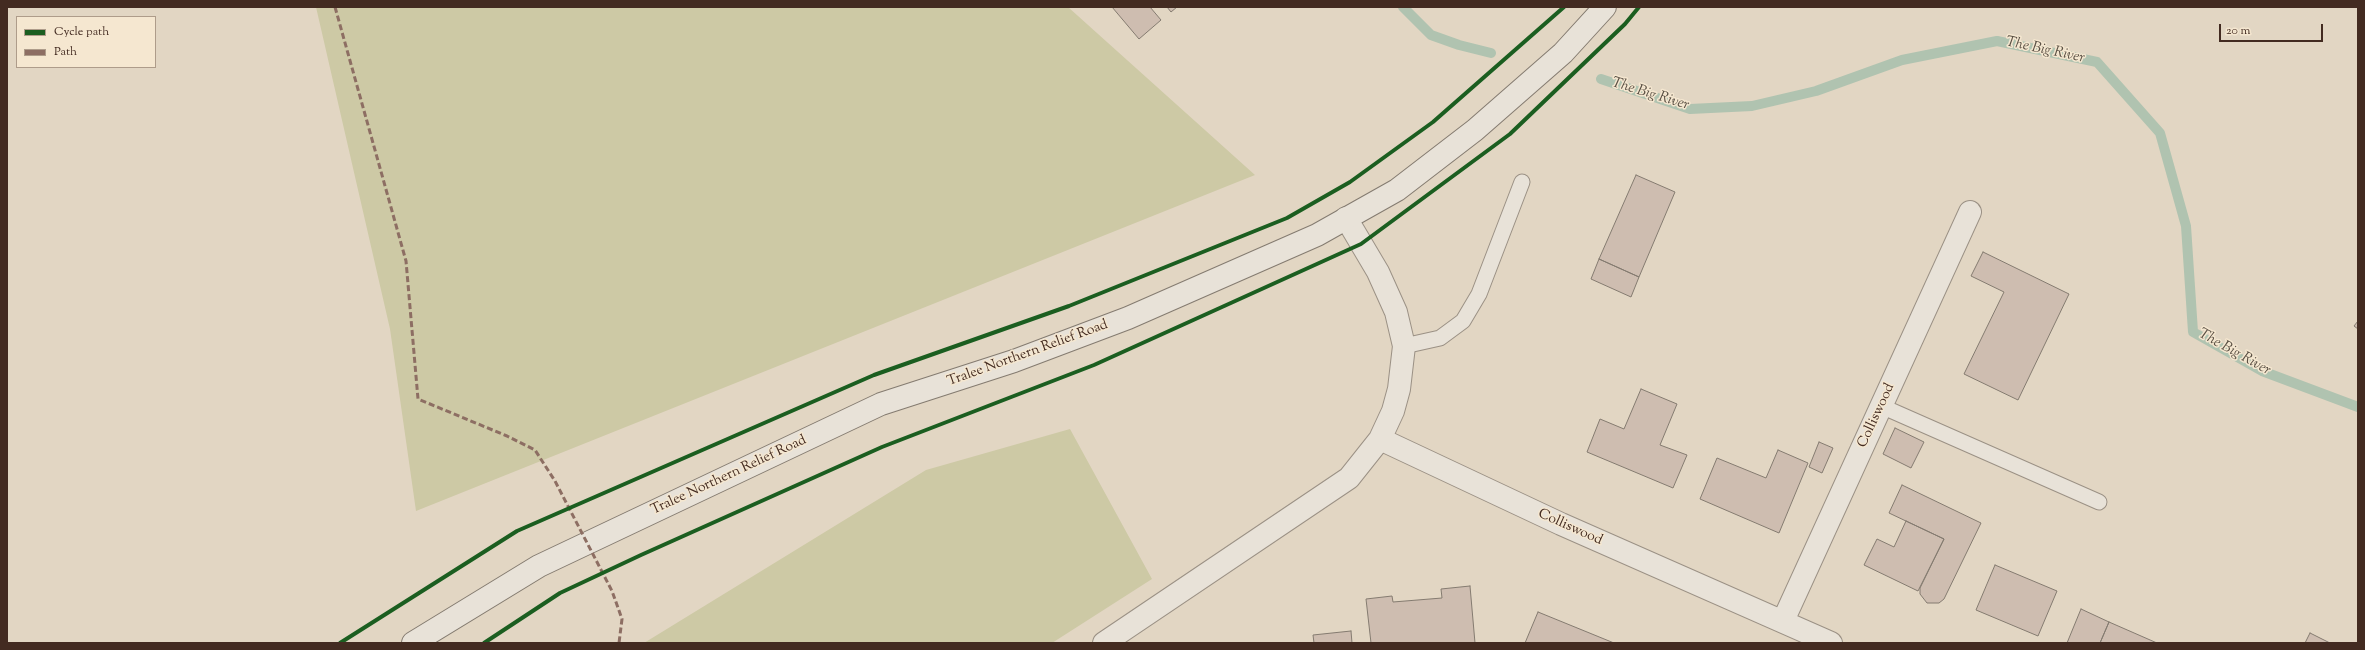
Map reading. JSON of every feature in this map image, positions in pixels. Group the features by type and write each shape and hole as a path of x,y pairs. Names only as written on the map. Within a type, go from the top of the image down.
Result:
{"street":[{"name":"Tralee Northern Relief Road","path":"413,643 539,566 881,404 1014,361 1128,318 1317,235 1397,190 1475,130 1563,53 1605,7"},
{"name":"Colliswood","path":"1784,621 1970,212"},
{"path":"1104,643 1349,478 1380,439 1393,411 1399,389 1404,346 1396,312 1378,272 1346,218"},
{"name":"Colliswood","path":"1380,439 1561,524 1831,643"}],"lane":[{"path":"1404,346 1440,338 1463,321 1479,294 1522,182"},
{"path":"1881,406 2099,502"}],"shaded area":[{"path":"316,7 1068,7 1255,175 416,511 390,329"},
{"path":"1070,429 1152,579 1052,643 644,643 926,470"}],"building":[{"path":"1112,7 1150,7 1161,20 1139,39"},
{"path":"1167,7 1177,7 1171,12"},
{"path":"1636,175 1675,192 1639,277 1599,259"},
{"path":"1983,252 2069,294 2018,400 1964,374 2004,292 1971,276"},
{"path":"1599,259 1639,277 1631,297 1591,279"},
{"path":"2358,321 2358,329 2354,326"},
{"path":"1641,389 1677,404 1660,445 1687,455 1673,488 1587,452 1600,419 1624,429"},
{"path":"1895,428 1924,442 1911,468 1883,454"},
{"path":"1819,442 1833,448 1822,473 1809,467"},
{"path":"1778,450 1808,463 1779,533 1700,499 1717,458 1766,478"},
{"path":"1902,485 1981,523 1944,599 1939,603 1927,603 1920,594 1920,588 1944,539 1889,513"},
{"path":"1906,521 1944,539 1918,591 1864,565 1877,539 1894,547"},
{"path":"1995,565 2057,591 2038,636 1976,610"},
{"path":"1470,586 1475,643 1371,643 1366,599 1392,596 1393,602 1442,598 1441,589"},
{"path":"2081,609 2109,622 2100,643 2067,643"},
{"path":"1538,612 1614,643 1525,643"},
{"path":"2109,622 2157,643 2100,643"},
{"path":"1351,631 1352,643 1314,643 1313,635"},
{"path":"2310,633 2330,643 2305,643"}],"waterway":[{"name":"The Big River","path":"1403,7 1431,35 1459,45 1491,53"},
{"name":"The Big River","path":"1601,79 1690,109 1752,106 1816,91 1902,60 1997,41 2097,62 2160,133 2186,226 2193,332 2262,371 2358,407"}],"marked path":[{"path":"335,7 406,261 418,399 507,436 535,450 555,481 612,591 622,619 619,643"}],"cycle path":[{"path":"340,643 517,531 874,375 1069,306 1287,218 1350,182 1433,122 1564,7"},
{"path":"484,643 560,593 641,555 882,447 1094,365 1361,244 1510,134 1625,24 1639,7"}]}
